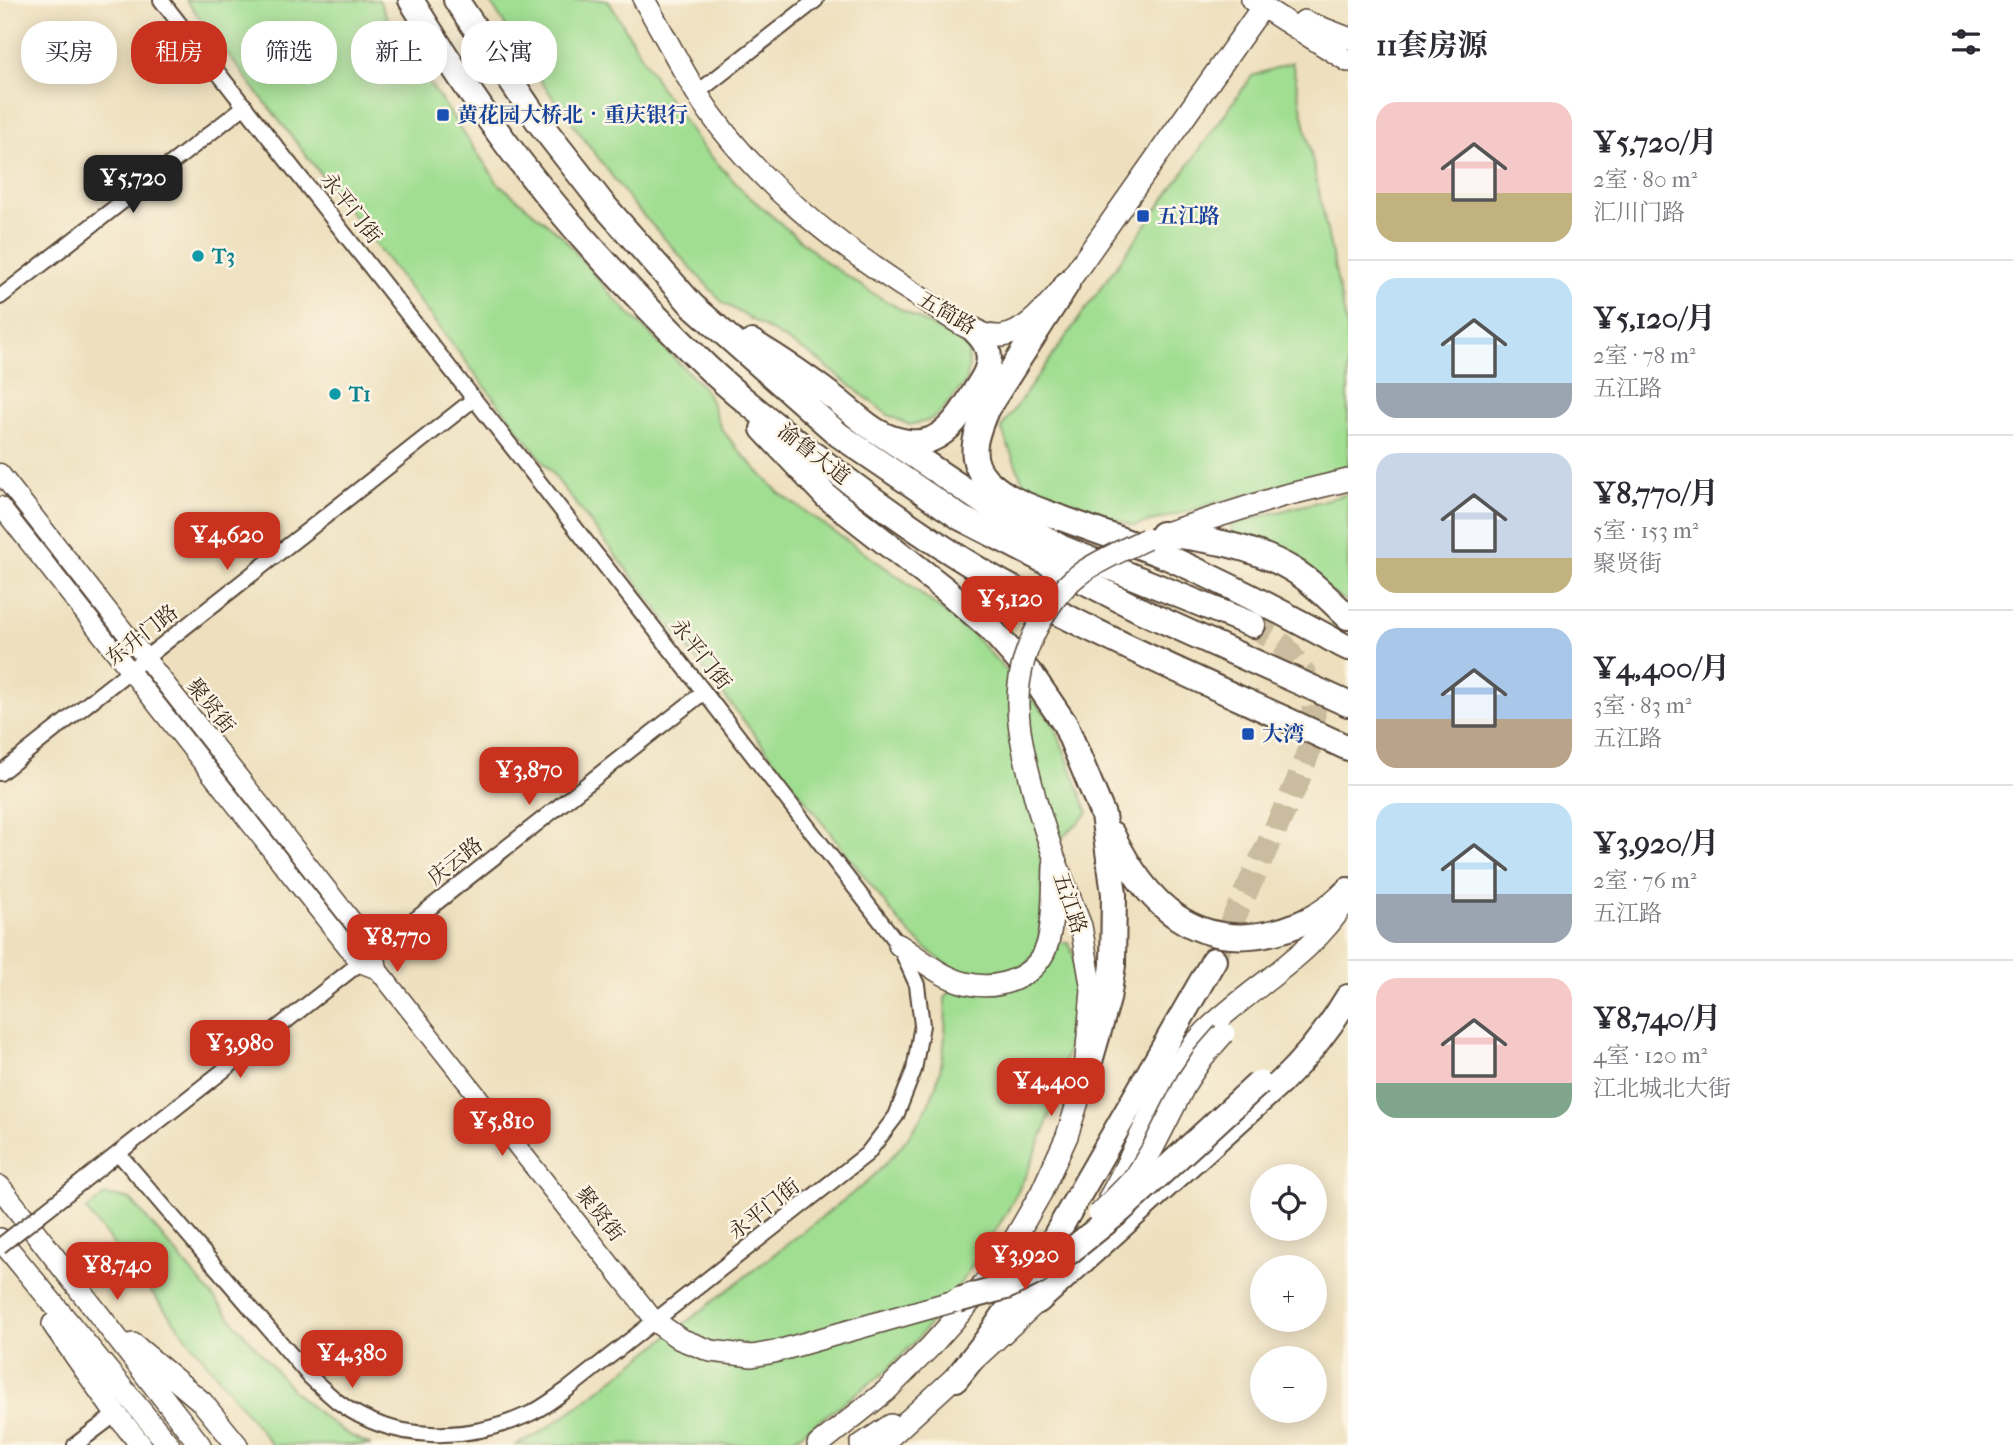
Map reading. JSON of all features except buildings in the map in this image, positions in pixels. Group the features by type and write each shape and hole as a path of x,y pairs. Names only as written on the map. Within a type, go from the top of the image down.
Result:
{"highway":[{"name":"渝鲁大道","path":"411,0 506,144 578,233 709,368 769,419 868,496 926,537 981,570 1081,624 1348,748"},
{"name":"渝鲁大道","path":"456,0 538,121 602,204 692,305 839,435 961,518 1144,612 1348,704"},
{"path":"1067,284 986,410 977,430 973,449 976,464 985,478 998,490 1025,505 1166,557 1251,596 1348,648"},
{"path":"692,305 799,371 880,433 992,508 1062,548 1253,625"},
{"path":"880,433 918,443 932,439 957,419 986,374 990,360 985,340 975,331"},
{"path":"709,368 826,496 946,590 1011,650 1065,724 1122,855 1151,895 1168,912 1188,925 1211,934 1233,938 1254,937 1301,925 1324,912 1348,890"},
{"path":"1154,536 1211,540 1254,550 1295,571 1348,617"},
{"path":"1084,1082 1108,999 1113,965 1114,894 1103,815"},
{"path":"947,1386 986,1341 1038,1266 1214,960"},
{"path":"1038,1301 1281,1082 1309,1054 1332,1025 1345,1001"},
{"path":"958,1300 1006,1287 1069,1252 1121,1210 1345,1001"}],"main road":[{"name":"五简路","path":"644,0 697,93 724,131 760,172 802,210 890,279 975,331 992,336 1004,336 1029,322 1067,284 1257,3"},
{"path":"1257,3 1348,38"},
{"path":"1257,3 1348,61"},
{"name":"五江路","path":"818,1445 886,1391 930,1348 972,1300 1007,1252 1041,1193 1067,1136 1084,1082 1092,990 1081,926 1037,805 1018,718 1017,688 1023,659 1036,629 1053,600 1082,573 1154,536 1282,496 1348,480"},
{"path":"899,945 965,984 991,985 1012,981 1028,972 1041,960 1048,944 1054,857"},
{"path":"656,1322 680,1339 710,1351 752,1356 958,1300 1031,1265 1065,1242 1115,1200 1136,1176 1192,1073 1224,1032 1318,936 1348,897"},
{"path":"881,1445 1038,1301 1099,1216 1165,1087 1184,1057 1206,1032 1292,961"},
{"path":"0,1187 200,1445"},
{"path":"0,1238 169,1445"},
{"path":"0,1247 116,1414 141,1445"},
{"path":"103,1318 202,1402 236,1445"},
{"path":"861,1445 947,1386"}],"street":[{"name":"永平门街","path":"119,1154 310,1377 339,1403 375,1422 413,1434 454,1435 492,1429 530,1414 568,1389 867,1154 895,1116 914,1070 922,1025 916,985 899,945 705,692 161,0"},
{"path":"697,93 816,0"},
{"path":"0,297 245,106"},
{"name":"东升门路","path":"0,773 474,399"},
{"name":"聚贤街","path":"0,473 375,950 378,970 656,1322"},
{"name":"聚贤街","path":"0,506 360,963"},
{"name":"庆云路","path":"0,1247 705,692"},
{"path":"360,963 378,970"},
{"path":"75,1445 116,1414"}],"green space":[{"path":"186,0 379,0 389,21 351,21 351,84 430,84 498,183 562,236 614,298 700,384 708,394 721,428 779,493 906,582 973,635 1031,697 1054,724 1088,813 1041,858 1042,920 1037,944 1027,963 996,976 980,977 965,973 937,957 901,924 251,84 337,84 337,21 241,21 241,71 227,53 227,21 202,21"},
{"path":"489,0 608,0 664,93 704,149 745,193 827,263 877,296 968,349 969,368 966,382 940,413 928,421 909,425 888,415 813,356 722,302 633,204 543,84 557,84 557,21 502,21"},
{"path":"1292,62 1348,332 1348,467 1134,526 1024,485 1001,428 1252,76"},
{"path":"1348,494 1348,602 1232,534 1231,524"},
{"path":"1057,943 1069,943 1074,957 1077,986 1069,1044 1045,1129 1006,1214 950,1299 914,1343 884,1373 786,1445 515,1445 537,1435 577,1407 867,1182 905,1141 930,1100 943,1053 945,997 953,989 988,992"},
{"path":"105,1195 130,1199 294,1392 340,1429 371,1445 272,1445 86,1210"}],"tunnel":[{"path":"1214,960 1297,783 1310,747 1314,708 1304,673 1284,646 1253,625"}],"place":[{"name":"黄花园大桥北‧重庆银行","path":"443,115"},
{"name":"五江路","path":"1143,216"},
{"name":"T3","path":"198,256"},
{"name":"T1","path":"335,394"},
{"name":"大湾","path":"1248,734"}]}
